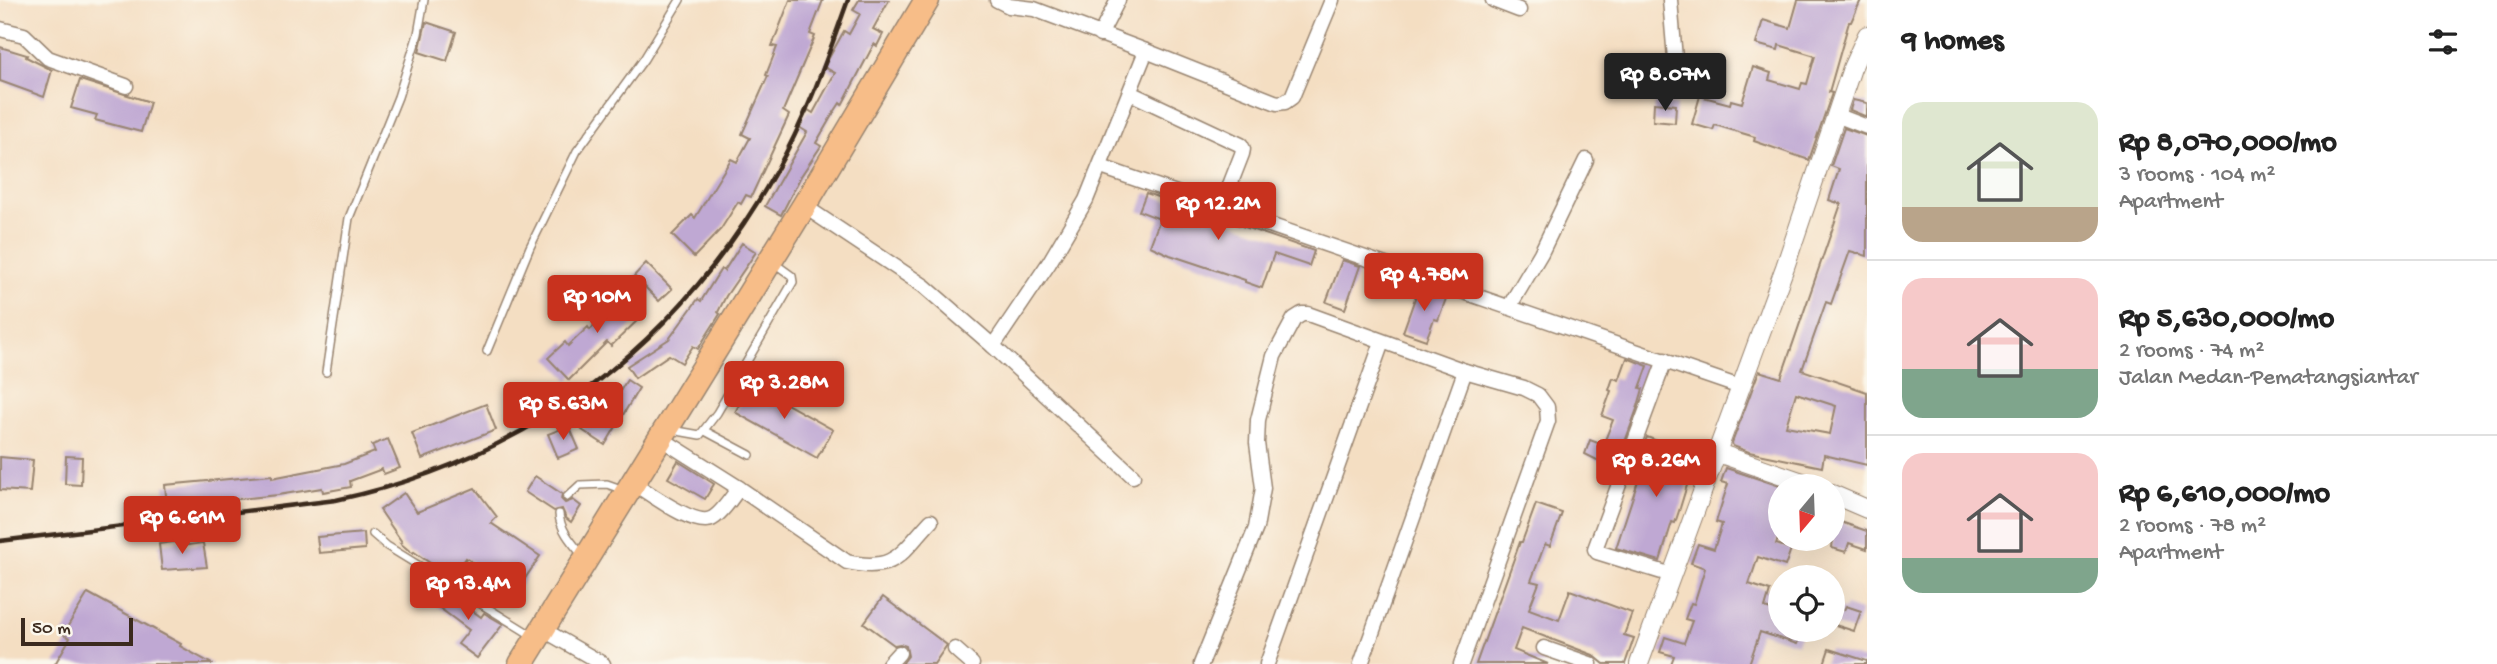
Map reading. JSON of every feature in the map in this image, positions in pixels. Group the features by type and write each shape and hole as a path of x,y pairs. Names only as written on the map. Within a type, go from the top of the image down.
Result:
{"highway":[{"path":"521,664 771,260 927,0"}],"street":[{"path":"998,0 1009,6 1034,9 1265,100 1285,103 1292,97 1332,0"},
{"path":"1100,35 1118,0"},
{"path":"1493,0 1519,10"},
{"path":"1670,0 1677,82"},
{"path":"0,29 24,35 48,58 127,86"},
{"path":"1639,664 1785,267 1852,68 1867,35"},
{"path":"993,346 1049,263 1086,200 1146,51"},
{"path":"1130,93 1241,145 1242,154 1221,208"},
{"path":"1836,115 1867,127"},
{"path":"1509,307 1541,253 1586,160"},
{"path":"1101,167 1740,387"},
{"path":"804,206 924,286 1133,476"},
{"path":"1201,664 1256,528 1263,488 1257,443 1258,420 1274,356 1294,319 1308,314 1465,371 1524,387 1538,395 1547,407 1548,421 1461,664"},
{"path":"1268,664 1382,342"},
{"path":"1665,360 1595,549 1597,552 1672,575"},
{"path":"1361,664 1465,371"},
{"path":"663,433 847,562 874,567 891,562 931,521"},
{"path":"1715,452 1779,474"},
{"path":"630,487 705,521 713,519 739,488"},
{"path":"1845,500 1867,509"},
{"path":"539,634 603,664"},
{"path":"1544,648 1590,664"},
{"path":"955,649 972,664"}],"lane":[{"path":"326,372 349,218 397,97 418,34 424,0"},
{"path":"488,351 530,247 576,151 644,59 680,0"},
{"path":"663,433 700,435 705,431 793,282 787,271 771,260"},
{"path":"705,431 750,455"},
{"path":"567,497 580,485 630,487"},
{"path":"559,514 559,520 569,540 585,559"},
{"path":"373,534 387,546 539,634"}],"building":[{"path":"790,0 823,0 810,34 815,36 783,111 789,115 751,197 746,195 741,204 738,202 721,229 694,257 672,235 692,215 695,218 731,159 737,162 750,138 742,134 768,76 766,75 777,47 772,46"},
{"path":"859,0 889,0 873,29 883,34 877,46 874,44 842,105 840,103 816,143 821,146 801,176 781,215 765,206 807,132 799,127 808,110 813,113 835,73 824,67 844,31 849,34 860,14 853,10"},
{"path":"1798,0 1861,0 1849,22 1829,92 1832,93 1809,160 1754,141 1755,137 1715,125 1713,130 1692,124 1700,96 1730,104 1731,100 1742,103 1753,67 1771,73 1769,80 1800,89 1802,83 1807,84 1815,56 1779,45 1778,50 1756,44 1763,20 1790,28"},
{"path":"426,22 456,32 447,61 419,52"},
{"path":"0,47 27,55 26,57 52,70 44,97 0,81"},
{"path":"80,80 150,102 141,132 95,120 97,115 71,108"},
{"path":"1853,100 1867,103 1867,117 1850,110"},
{"path":"1654,103 1676,105 1675,123 1653,121"},
{"path":"1844,128 1867,136 1867,256 1850,251 1831,304 1826,302 1802,370 1867,392 1867,465 1824,455 1822,467 1749,452 1733,446 1732,443 1759,371 1781,378 1841,204 1829,200 1839,169 1831,166","holes":["1796,393 1836,406 1830,434 1786,426"]},
{"path":"1146,193 1314,251 1309,266 1274,254 1262,288 1170,255 1150,246 1160,219 1139,211"},
{"path":"742,243 756,252 726,296 718,312 720,314 698,349 693,346 682,363 669,355 635,378 627,366 669,339 698,299 701,301 721,269 724,271"},
{"path":"1342,260 1360,266 1345,309 1326,302"},
{"path":"646,263 672,289 659,301 634,276"},
{"path":"1419,287 1447,296 1438,320 1434,319 1426,340 1403,332"},
{"path":"617,289 643,315 611,346 607,342 569,380 548,358 565,342 568,346 588,327 590,330 609,312 601,304"},
{"path":"1627,358 1648,366 1640,388 1643,389 1638,406 1615,469 1585,454 1590,440 1603,445 1613,420 1602,416 1611,391 1609,390 1613,378 1619,380"},
{"path":"627,380 639,388 605,445 582,430 599,404 608,410"},
{"path":"751,384 833,430 817,458 735,412"},
{"path":"486,404 496,430 422,459 412,433"},
{"path":"569,426 579,449 558,458 548,434"},
{"path":"1647,437 1696,456 1660,561 1616,548 1639,478 1633,475"},
{"path":"388,439 400,468 384,474 382,469 350,481 351,487 167,506 165,485 272,475 272,478 344,464 375,452 372,445"},
{"path":"66,456 82,457 81,485 65,484"},
{"path":"0,457 33,460 30,492 0,490"},
{"path":"678,461 714,484 705,499 668,478"},
{"path":"1726,468 1768,482 1768,551 1790,551 1785,565 1758,557 1749,584 1768,590 1765,608 1768,609 1768,635 1760,632 1749,664 1671,664 1674,656 1660,652 1665,637 1684,643 1692,621 1685,619 1691,603 1694,604 1705,568 1691,563 1698,544 1714,549 1722,524 1716,522 1728,484 1721,482"},
{"path":"535,476 562,494 561,499 565,503 573,500 581,506 571,522 562,509 554,511 525,492"},
{"path":"475,488 497,517 491,523 540,556 516,592 466,558 452,578 400,543 402,542 380,510 404,493 417,512"},
{"path":"1536,504 1562,513 1550,546 1545,544 1531,581 1539,583 1529,609 1559,620 1570,590 1632,613 1624,635 1634,638 1625,664 1604,664 1593,655 1522,628 1514,650 1548,664 1476,664"},
{"path":"1845,523 1867,531 1867,549 1849,543 1846,552 1842,551 1845,551"},
{"path":"364,533 365,549 319,553 317,537"},
{"path":"180,541 181,546 203,543 207,567 162,570 159,544"},
{"path":"439,586 481,617 484,613 503,624 477,658 458,644 469,630 429,600"},
{"path":"88,593 212,664 55,664 70,638 63,634"},
{"path":"883,597 947,645 934,664 902,664 908,656 906,646 894,645 864,623"},
{"path":"1846,606 1861,611 1854,631 1845,628"},
{"path":"1829,649 1867,661 1867,664 1824,664"}],"railway":[{"path":"0,541 336,500 407,481 473,455 535,423 593,385 646,340 694,289 737,233 776,171 797,130 848,0"}]}
